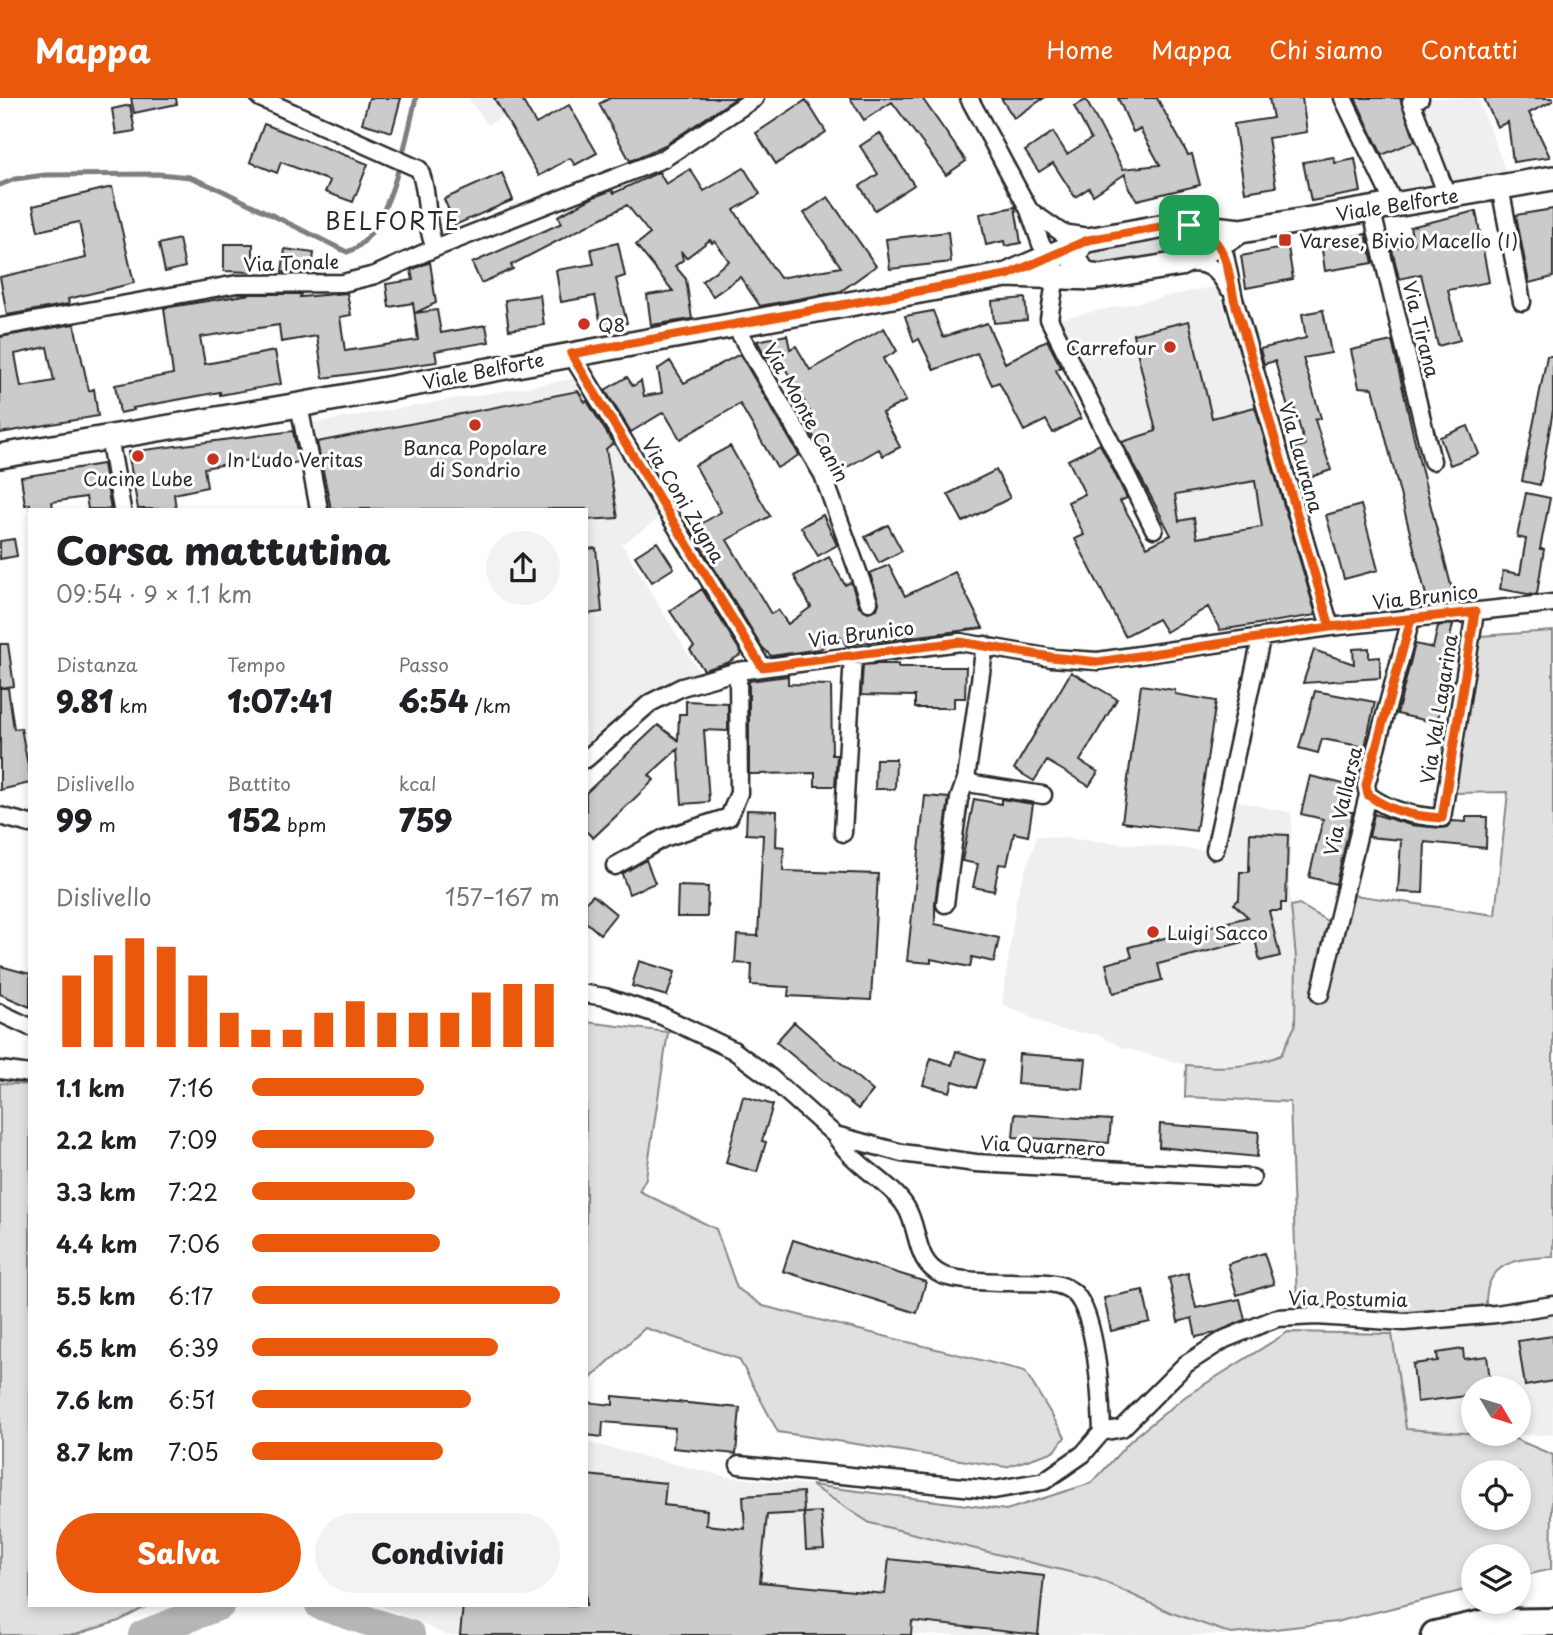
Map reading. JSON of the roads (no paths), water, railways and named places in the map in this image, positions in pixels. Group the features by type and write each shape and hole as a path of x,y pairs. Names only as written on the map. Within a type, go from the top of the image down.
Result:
{"main road":[{"name":"Viale Belforte","path":"1069,272 1092,239 1183,225 1241,231 1553,178"},
{"path":"1183,225 1194,239 1195,246 1183,263"},
{"name":"Viale Belforte","path":"0,456 299,405 1007,275 1183,263 1241,231"},
{"path":"1069,272 1081,271 1074,258 1081,243 1092,239"},
{"path":"1435,1635 1487,1623 1553,1622"}],"street":[{"path":"260,98 419,169 424,178 430,237 435,248"},
{"name":"Via Tonale","path":"0,327 237,284 343,283 376,275 435,248 663,159 755,98"},
{"path":"969,98 1028,210 1041,244 1069,272 1049,319 1154,529"},
{"name":"Via Tirana","path":"1343,98 1383,206 1432,461"},
{"path":"1420,98 1411,102 1447,195"},
{"path":"1500,187 1522,302"},
{"path":"1028,210 1062,233 1092,239"},
{"path":"1183,225 1202,230 1218,245"},
{"name":"Via Laurana","path":"1218,245 1225,254 1234,299 1330,627"},
{"name":"Via Laurana","path":"1183,263 1201,262 1212,267 1220,274 1234,299"},
{"name":"Via Monte Canin","path":"734,324 823,475 869,602"},
{"name":"Via Coni Zugna","path":"571,354 762,667"},
{"path":"299,405 318,508"},
{"path":"109,437 122,508"},
{"name":"Via Brunico","path":"588,757 650,703 682,687 737,671 762,667 960,642 1098,662 1330,627 1553,603"},
{"name":"Via Val Lagarina","path":"1368,795 1387,808 1411,816 1442,818 1475,612"},
{"name":"Via Vallarsa","path":"1320,994 1368,795 1366,785 1411,619"},
{"path":"1215,850 1261,639"},
{"path":"945,904 959,799 967,779 985,645"},
{"path":"843,833 853,655"},
{"path":"615,866 664,838 729,817 739,793 737,671"},
{"path":"967,779 974,784 1043,795"},
{"path":"0,816 28,823"},
{"name":"Via Quarnero","path":"588,994 605,997 663,1016 733,1050 771,1078 835,1135 845,1152 903,1203 915,1223 919,1248 927,1265 944,1276 1005,1282 1055,1283 1072,1291 1082,1302 1091,1334 1100,1383 1102,1432"},
{"path":"0,1013 28,1026"},
{"path":"0,1070 28,1074"},
{"name":"Via Quarnero","path":"835,1135 902,1153 976,1163 1252,1178"},
{"name":"Via Postumia","path":"739,1465 994,1490 1044,1481 1083,1454 1102,1432 1122,1429 1186,1363 1225,1339 1277,1318 1317,1316 1404,1322 1496,1314 1553,1305"}],"waterway":[{"path":"0,185 15,179 45,175 159,174 190,177 347,252 361,244 374,229 384,208 401,161 416,98"},
{"path":"143,1635 215,1607"},
{"path":"326,1607 410,1635"}],"place":[{"name":"Varese, Bivio Macello (I)","path":"1285,240"},
{"name":"Q8","path":"584,324"},
{"name":"Carrefour","path":"1170,347"},
{"name":"Banca Popolare di Sondrio","path":"475,425"},
{"name":"Cucine Lube","path":"138,456"},
{"name":"In Ludo Veritas","path":"213,459"},
{"name":"Luigi Sacco","path":"1153,932"}],"district":[{"name":"BELFORTE","path":"393,220"}]}
